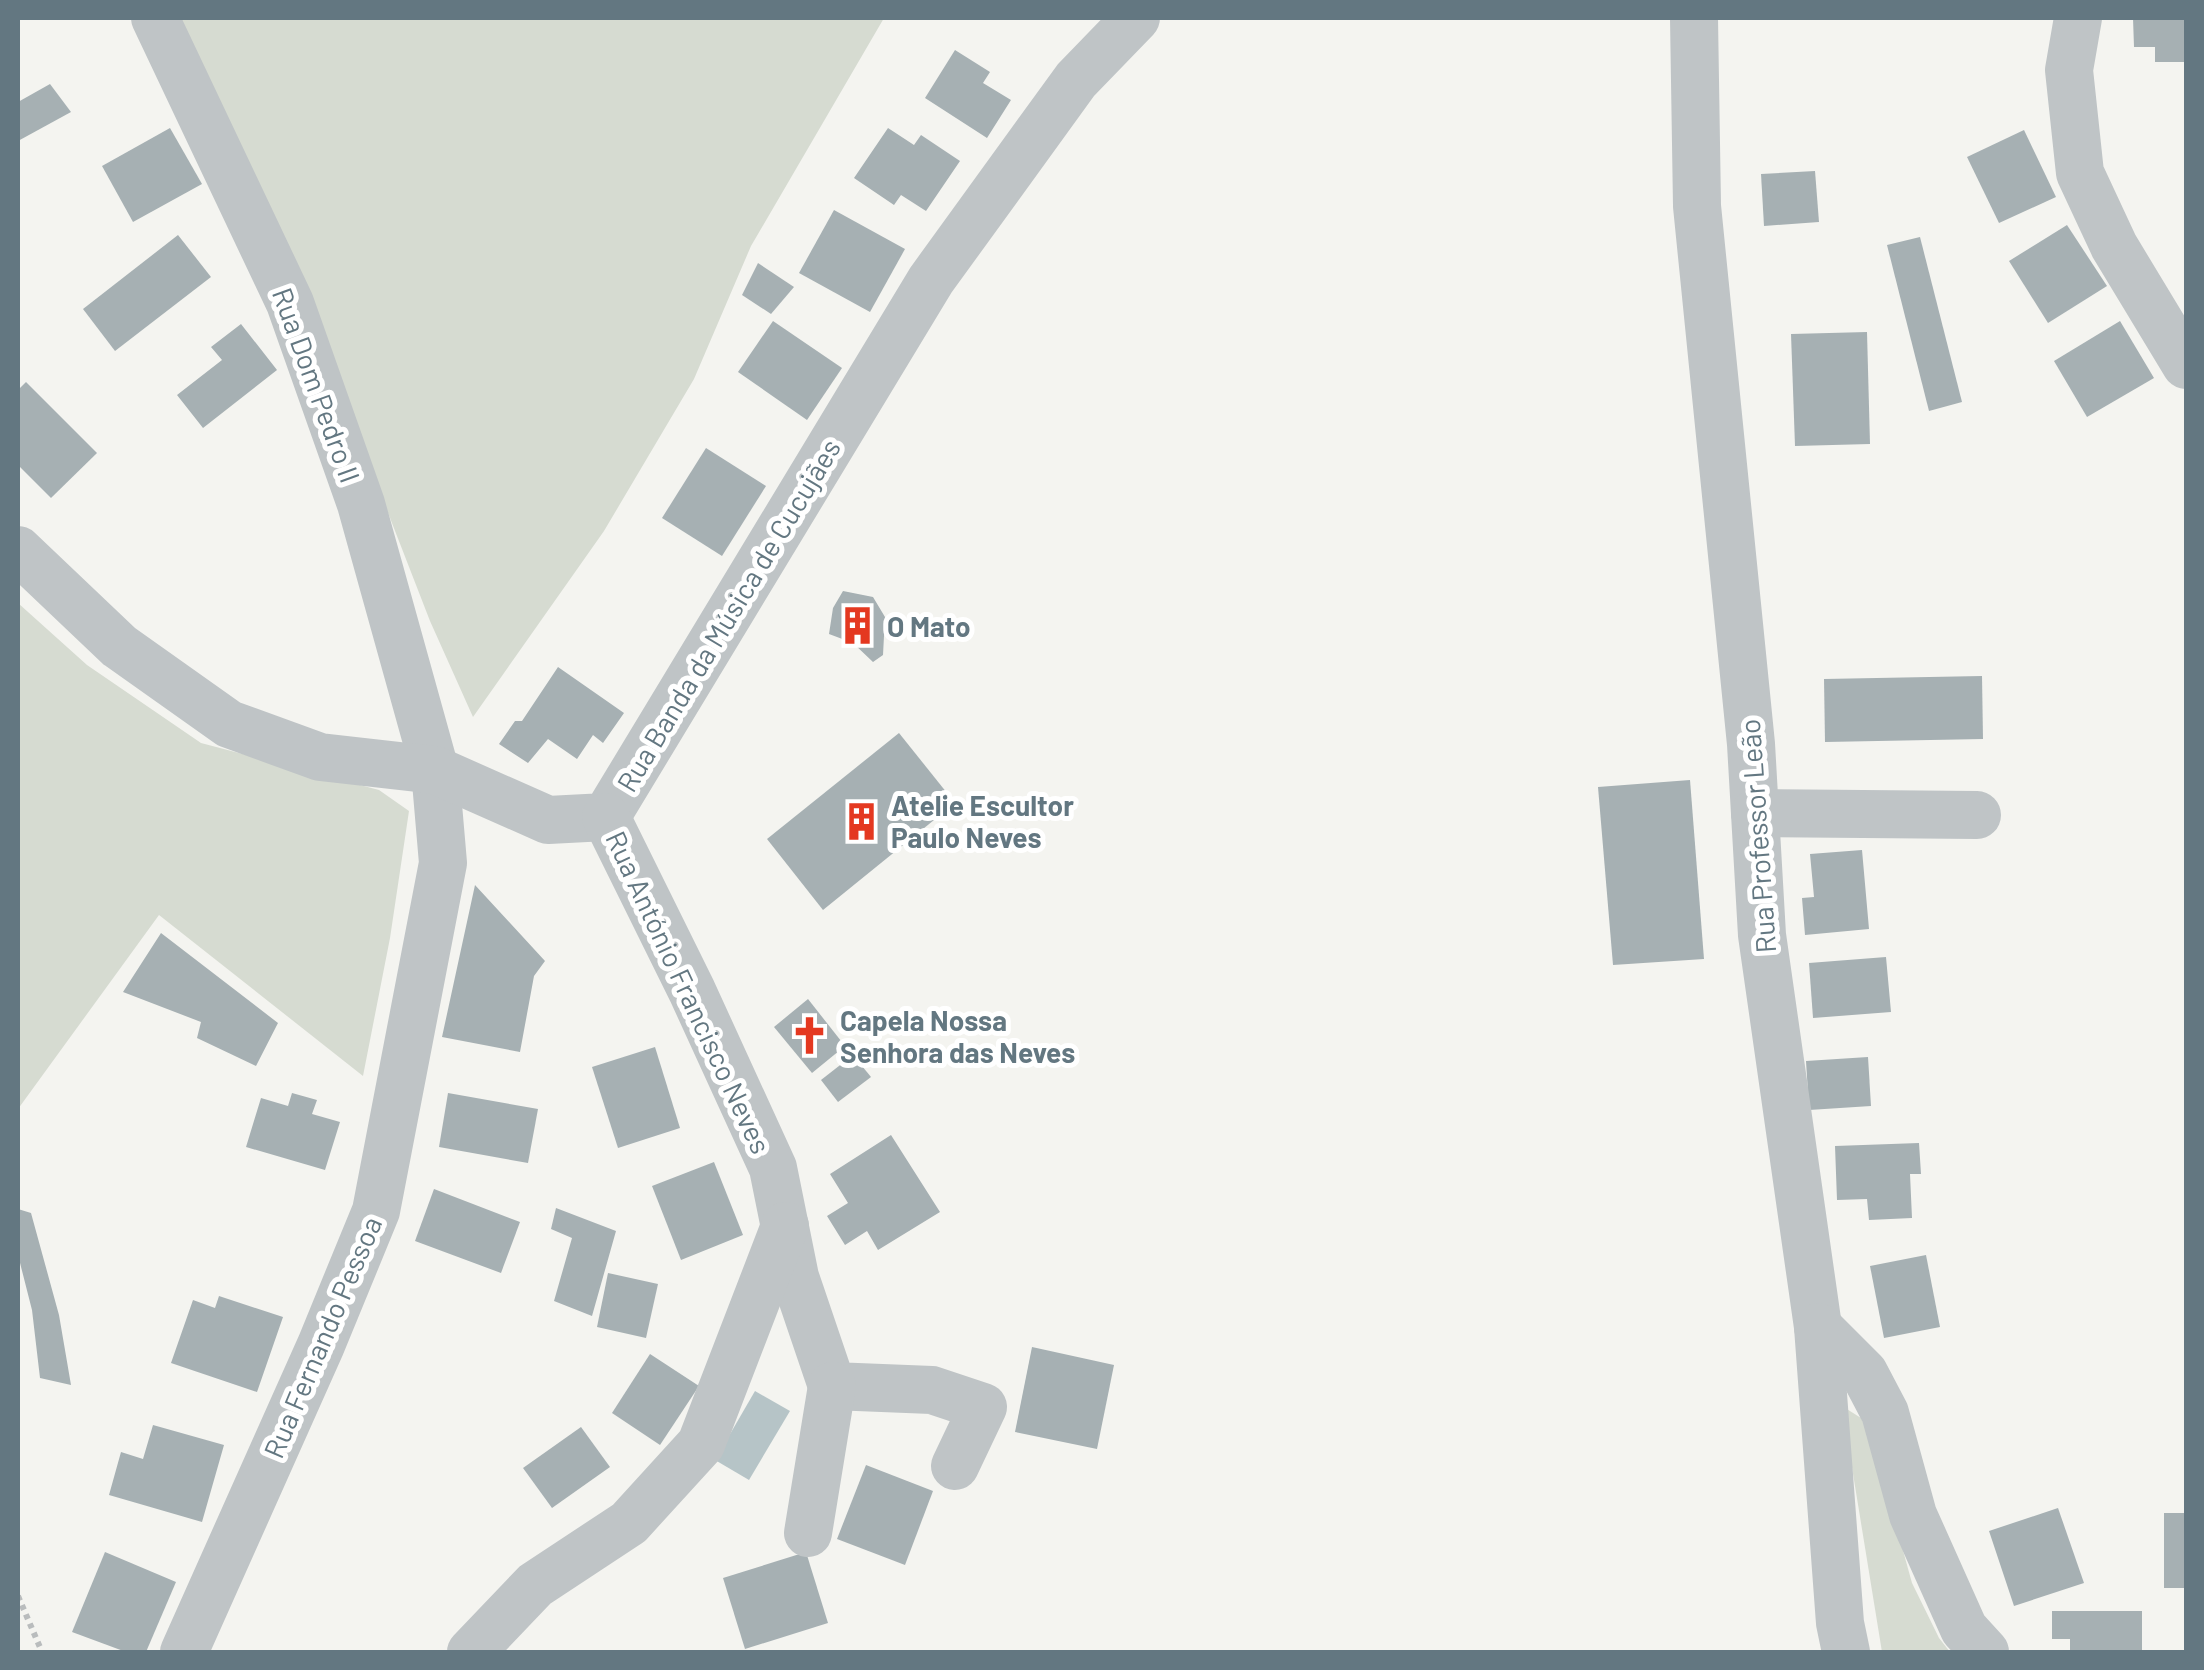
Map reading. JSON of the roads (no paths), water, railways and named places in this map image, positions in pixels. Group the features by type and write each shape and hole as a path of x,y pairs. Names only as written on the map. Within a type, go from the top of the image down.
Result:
{"street":[{"name":"Rua Dom Pedro II","path":"155,18 290,303 361,504 435,770"},
{"name":"Rua Banda da Música de Cucujães","path":"18,550 119,646 230,724 320,757 435,770 548,820 606,817 931,280 1076,80 1136,18"},
{"name":"Rua Professor Leão","path":"1694,18 1697,206 1755,813 1762,935 1818,1327 1840,1623 1846,1652"},
{"path":"2078,18 2070,70 2080,172 2114,246 2186,366"},
{"name":"Rua Fernando Pessoa","path":"184,1652 321,1345 376,1210 443,863 435,770"},
{"path":"1755,813 1977,815"},
{"name":"Rua António Francisco Neves","path":"606,817 773,1168 795,1277 832,1386"},
{"path":"471,1652 535,1585 629,1523 701,1444 786,1224"},
{"path":"1818,1327 1864,1372 1885,1413 1913,1515 1964,1629 1985,1652"},
{"path":"808,1533 832,1386 932,1390 984,1407 956,1466"}],"place":[{"name":"O Mato","path":"857,626"},
{"name":"Atelie Escultor Paulo Neves","path":"861,821"},
{"name":"Capela Nossa Senhora das Neves","path":"810,1036"}]}
